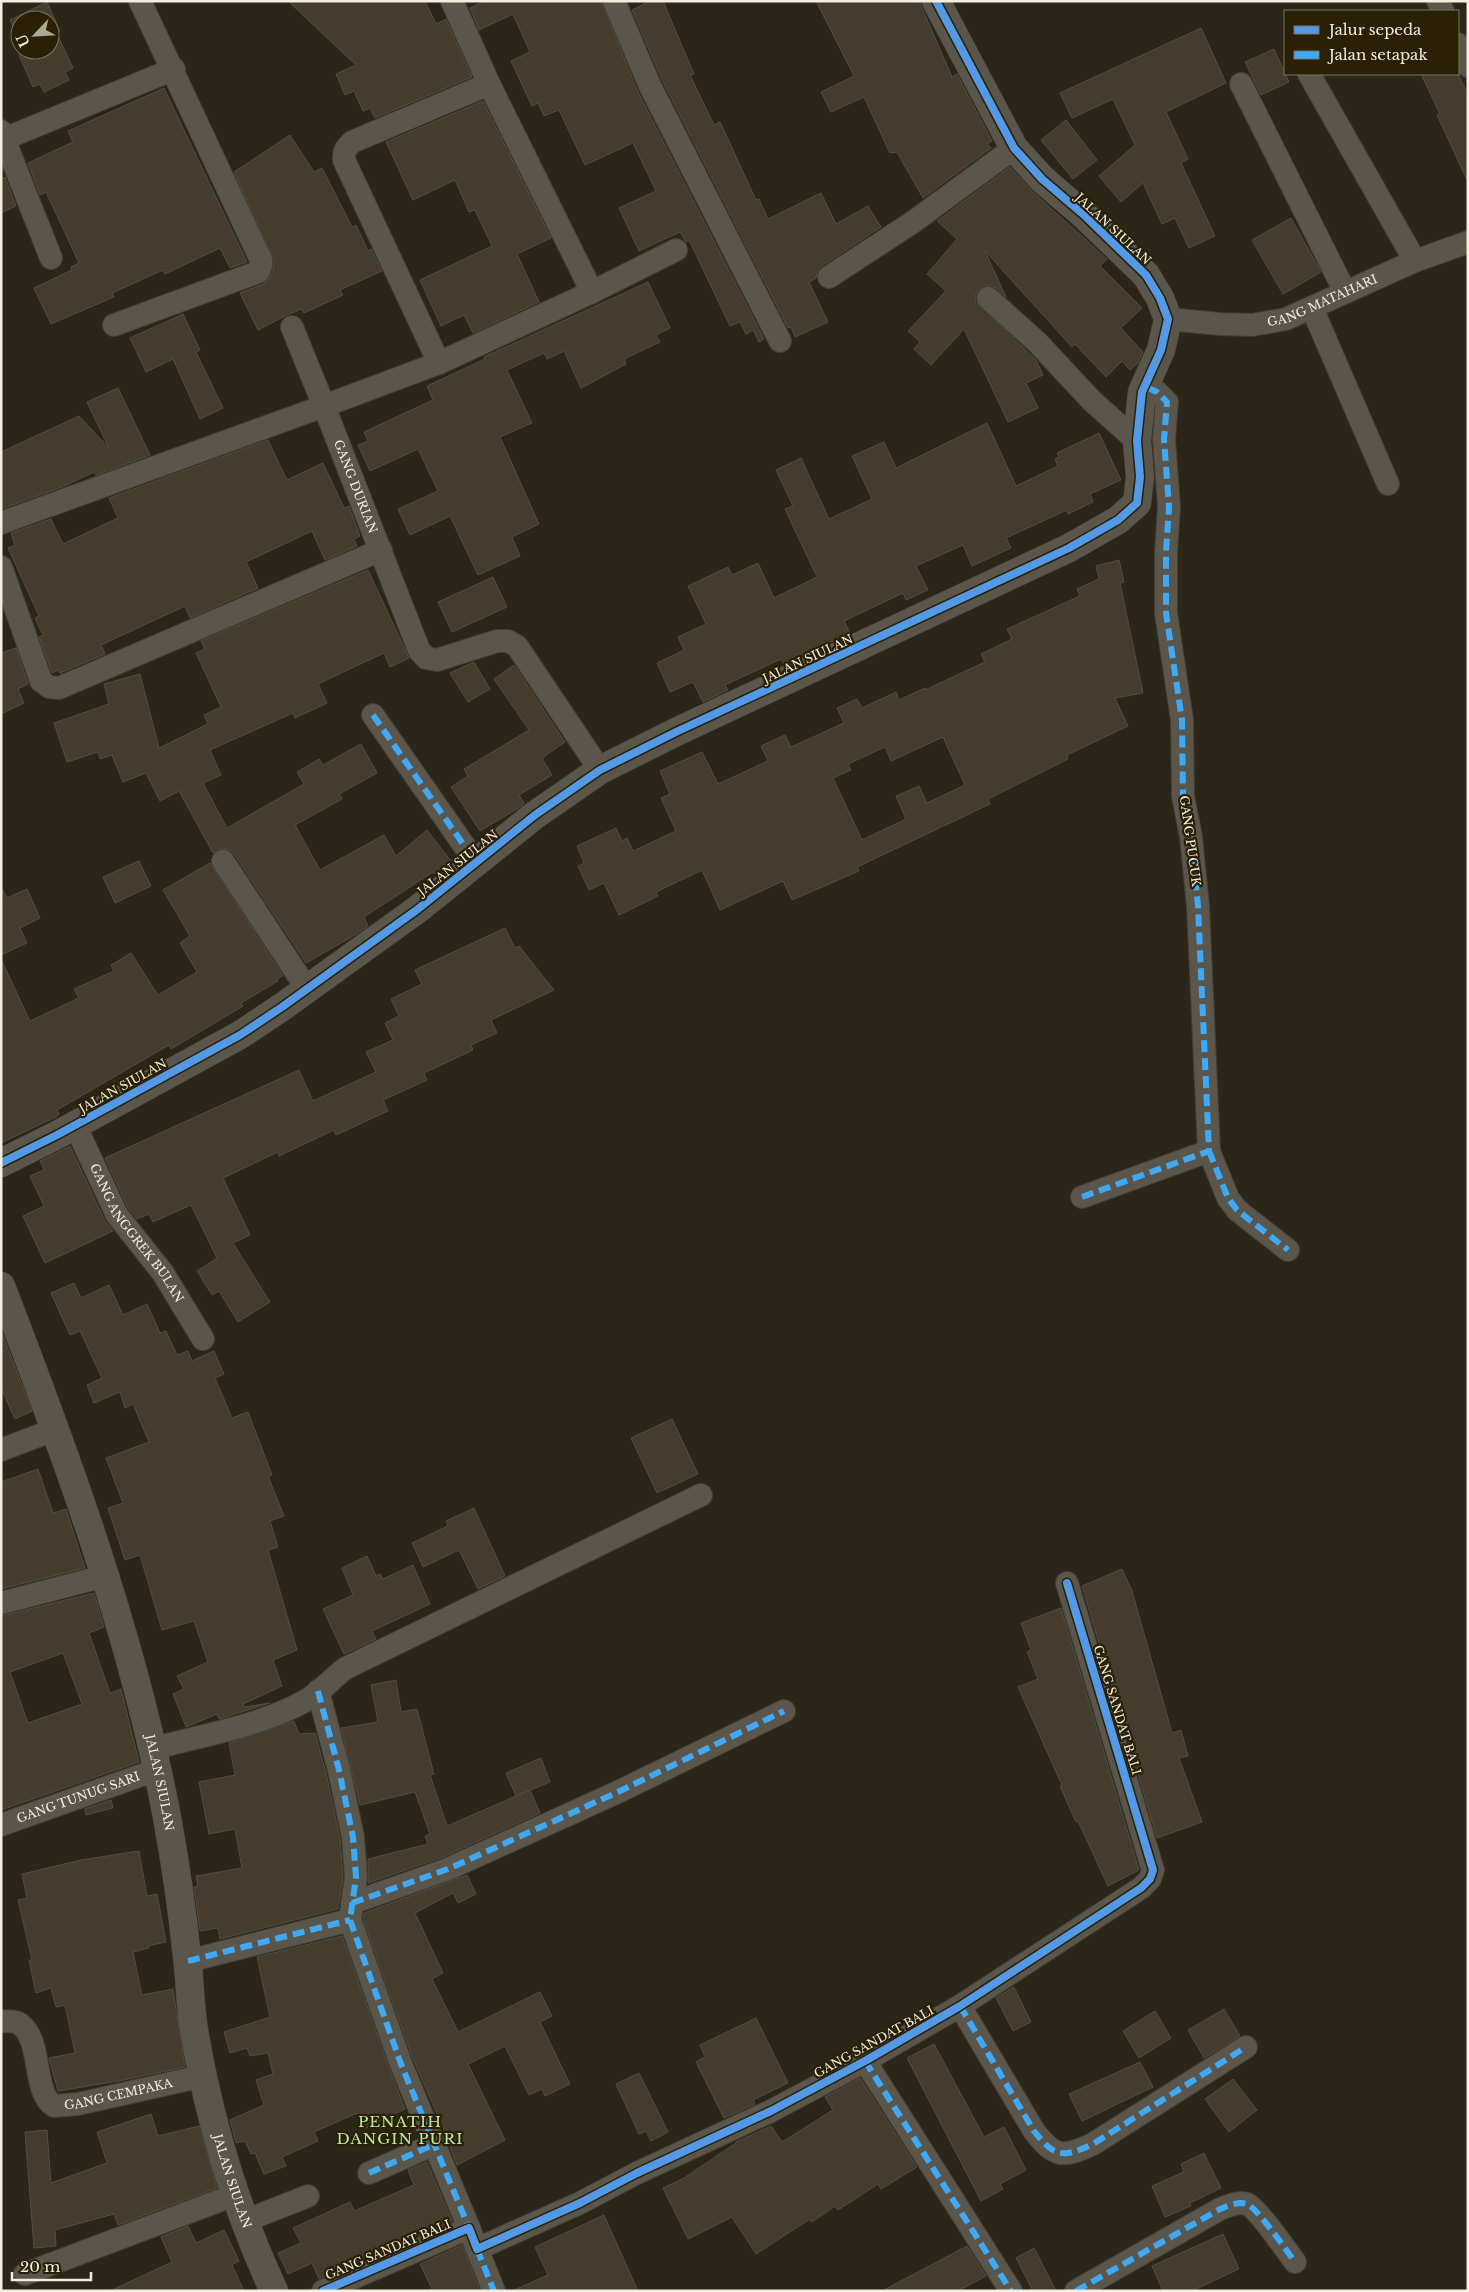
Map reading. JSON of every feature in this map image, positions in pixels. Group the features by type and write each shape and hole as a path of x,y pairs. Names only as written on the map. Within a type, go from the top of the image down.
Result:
{"street":[{"path":"114,325 258,272 261,266 261,260 174,70 140,1"},
{"path":"452,1 489,84 592,292"},
{"path":"614,1 650,86 780,341"},
{"name":"JALAN SIULAN","path":"1,1163 75,1125 240,1034 307,989 477,864 535,815 600,770 676,732 1069,548 1118,520 1137,503 1140,477 1138,441 1141,401 1155,392 1168,319 1160,298 1146,275 1084,215 1042,179 1014,148 936,1"},
{"path":"1459,46 1468,66"},
{"path":"51,258 2,137 174,70"},
{"path":"1310,75 1415,261"},
{"path":"439,363 344,160 343,154 352,142 489,84"},
{"path":"1241,84 1345,292"},
{"path":"829,278 913,222 1014,148"},
{"name":"GANG MATAHARI","path":"1168,319 1252,325 1286,319 1415,261 1468,242"},
{"path":"1,522 439,363 592,292 676,250"},
{"path":"988,298 1038,343 1092,402 1138,441"},
{"path":"1312,308 1388,484"},
{"name":"GANG DURIAN","path":"292,328 419,650 426,658 437,660 497,642 508,641 517,646 600,770"},
{"name":"GANG PUCUK","path":"1155,392 1167,402 1164,439 1169,507 1166,552 1166,612 1182,720 1183,796 1191,836 1198,906 1209,1151 1228,1198 1237,1210 1288,1250"},
{"path":"1,567 41,682 49,687 59,688 381,550"},
{"path":"373,715 477,864"},
{"path":"223,861 307,989"},
{"name":"GANG ANGGREK BULAN","path":"75,1125 117,1215 163,1273 203,1338"},
{"path":"1082,1198 1209,1151"},
{"name":"JALAN SIULAN","path":"1,1286 56,1429 105,1576 154,1760 174,1855 188,1961 193,2026 203,2076 223,2152 245,2221 274,2291"},
{"path":"1,1450 56,1429"},
{"name":"GANG TUNUG SARI","path":"1,1825 154,1760 295,1706 318,1691 346,1668 701,1495"},
{"path":"1,1603 105,1576"},
{"name":"GANG SANDAT BALI","path":"323,2291 469,2228 477,2249 580,2203 637,2173 771,2111 865,2061 960,2006 1141,1888 1150,1879 1153,1870 1067,1584"},
{"path":"318,1691 339,1770 353,1837 356,1877 351,1911 401,2064 469,2228"},
{"path":"188,1961 351,1911 618,1792 784,1711"},
{"path":"960,2006 1034,2131 1046,2148 1057,2153 1077,2151 1093,2144 1246,2047"},
{"name":"GANG CEMPAKA","path":"1,2022 14,2022 21,2025 26,2031 32,2044 44,2096 54,2106 78,2104 203,2076"},
{"path":"865,2061 1011,2291"},
{"path":"369,2173 434,2144"},
{"path":"25,2274 237,2194"},
{"path":"245,2221 308,2196"},
{"path":"1076,2291 1220,2209 1234,2204 1247,2204 1257,2212 1295,2262"},
{"path":"477,2249 494,2291"}],"building":[{"path":"288,1 425,1 436,24 446,19 472,77 375,118 370,108 363,111 354,91 345,95 336,74 356,65"},
{"path":"485,1 601,1 638,92 764,339 759,342 753,330 746,334 740,322 730,326 689,240 686,242 680,232 639,251 619,208 656,191 633,143 585,165 559,110 544,116 538,103 532,106 511,61 530,52 513,14 479,30 470,8"},
{"path":"650,1 663,1 694,74 690,75 714,125 720,122 756,200 759,199 768,219 821,193 836,224 868,206 881,227 822,266 817,272 816,278 809,282 828,322 795,337 791,327 788,328 662,80 632,10"},
{"path":"816,1 919,1 952,77 957,74 992,141 987,144 991,148 923,198 897,152 890,153 864,97 831,112 821,92 854,76"},
{"path":"47,2 51,10 31,10"},
{"path":"1201,28 1226,83 1166,112 1188,159 1181,163 1215,236 1189,248 1175,218 1162,224 1143,183 1121,202 1099,176 1135,145 1113,99 1072,118 1060,93"},
{"path":"60,40 73,68 65,72 69,80 44,92 40,84 33,87 21,60 60,60"},
{"path":"1274,49 1284,75 1289,82 1261,95 1245,62"},
{"path":"1421,75 1458,75 1468,95 1468,182 1437,115 1440,114"},
{"path":"164,88 247,262 230,268 220,248 165,274 163,270 112,293 114,297 51,324 34,288 72,270 71,267 79,263 46,192 40,195 28,163 73,142 68,131"},
{"path":"483,101 551,238 517,254 539,302 473,333 464,315 441,326 420,280 492,246 475,210 469,212 455,180 413,200 386,142"},
{"path":"1066,120 1097,160 1073,179 1041,140"},
{"path":"290,135 314,172 322,168 352,227 356,225 368,251 371,249 382,271 340,290 343,295 304,313 302,309 287,315 258,330 240,293 263,284 273,271 274,260 234,172"},
{"path":"1010,167 1032,191 1107,259 1100,266 1142,308 1121,328 1143,352 1138,363 1130,370 1122,361 1106,377 1075,344 1072,347 985,251 1006,297 996,288 984,285 975,296 976,302 1036,360 1043,375 1026,383 1038,408 1008,422 964,329 931,365 914,349 920,342 908,331 946,291 927,274 957,239 937,221"},
{"path":"5,177 16,206 1,213 1,179"},
{"path":"1291,218 1321,272 1283,294 1252,240"},
{"path":"648,282 670,328 656,335 660,342 624,359 626,364 581,388 564,351 547,359 544,353 507,370 532,423 500,437 539,524 512,537 520,556 478,575 450,516 410,535 398,509 438,491 418,449 370,471 358,445 368,441 364,432 433,400 427,386 485,359 484,357"},
{"path":"183,314 200,350 196,352 223,408 200,419 173,359 146,372 130,338"},
{"path":"118,388 150,455 96,475 94,472 62,487 1,509 1,452 79,416 109,448 87,402"},
{"path":"987,423 1016,486 1058,466 1055,459 1059,457 1057,453 1099,433 1121,480 1090,494 1093,502 1068,514 1067,510 1006,538 1011,548 972,566 963,545 916,566 928,590 906,600 903,593 844,621 850,633 784,664 781,659 725,685 728,690 703,702 693,682 670,692 657,663 684,650 678,637 706,624 688,586 728,567 732,575 758,563 774,598 817,577 785,509 793,506 776,470 801,458 829,519 872,499 852,456 884,442 896,468"},
{"path":"268,440 287,480 323,463 344,508 349,506 360,536 354,539 357,546 325,560 312,531 246,562 258,588 190,618 185,606 101,645 105,654 60,673 59,670 52,673 39,637 43,635 35,618 39,616 8,548 15,545 11,533 51,519 63,544 118,518 109,498"},
{"path":"1119,560 1124,582 1120,583 1143,693 1115,698 1128,726 1067,755 1068,759 988,799 990,804 857,867 859,871 792,900 783,881 720,910 702,870 656,892 658,896 619,915 604,883 589,890 578,866 584,863 577,846 616,828 622,841 627,838 633,851 676,831 661,798 670,794 660,771 702,752 718,784 768,761 761,746 785,735 791,747 844,723 837,708 857,699 862,708 896,692 899,700 985,662 981,654 1012,639 1007,629 1080,596 1077,589 1099,579 1096,566","holes":["943,737 965,785 927,803 919,786 896,796 906,819 862,840 833,778 851,770 848,764 885,747 891,761"]},
{"path":"368,570 409,658 390,667 384,653 318,684 327,703 295,718 293,713 210,750 221,775 203,783 227,828 304,784 297,772 319,759 323,765 361,744 377,773 339,794 342,799 295,825 320,870 384,835 396,856 427,830 451,861 435,874 433,872 364,917 368,926 306,963 234,854 223,848 213,853 179,791 160,801 146,773 123,782 112,755 100,759 98,752 67,762 54,723 109,704 104,684 140,674 159,748 208,724 204,715 221,707 196,653 205,649 201,641"},
{"path":"493,577 507,607 452,632 438,602"},
{"path":"16,648 28,684 18,689 24,703 1,714 1,653"},
{"path":"474,662 490,689 468,702 450,673"},
{"path":"514,665 565,742 542,758 552,775 519,795 524,803 522,806 480,831 451,787 468,776 464,769 529,730 494,679"},
{"path":"139,861 151,886 115,903 103,877"},
{"path":"210,863 283,976 277,979 278,981 241,1003 243,1006 171,1049 169,1045 57,1110 59,1114 56,1117 1,1143 1,959 30,1021 79,998 74,989 114,971 111,965 131,953 158,995 197,972 180,943 190,936 163,890"},
{"path":"1,887 7,898 27,889 40,918 20,928 27,943 1,955"},
{"path":"505,928 515,948 519,946 554,990 491,1020 497,1033 471,1045 473,1050 424,1073 427,1080 383,1100 388,1111 336,1135 334,1130 279,1156 278,1152 223,1178 250,1235 233,1243 270,1302 238,1322 219,1291 212,1295 197,1271 217,1258 191,1205 153,1222 149,1214 137,1219 128,1208 105,1158 299,1070 313,1101 376,1072 366,1052 393,1040 385,1023 399,1016 391,999 422,984 415,970"},
{"path":"70,1146 105,1221 113,1231 45,1263 23,1216 44,1206 30,1176 44,1170 40,1161"},
{"path":"74,1283 81,1298 109,1285 123,1315 147,1304 160,1333 166,1331 177,1355 188,1351 192,1361 214,1351 224,1374 215,1378 232,1418 248,1412 272,1475 268,1476 284,1516 270,1521 278,1547 268,1550 297,1650 273,1660 282,1686 243,1704 244,1707 270,1703 219,1719 217,1714 186,1727 173,1694 184,1689 177,1676 208,1662 194,1621 162,1630 140,1555 125,1560 108,1508 123,1503 106,1458 149,1442 133,1404 125,1408 120,1392 94,1403 87,1385 102,1378 80,1331 70,1335 51,1293"},
{"path":"1,1330 32,1411 15,1419 1,1388"},
{"path":"672,1419 698,1474 657,1493 631,1438"},
{"path":"38,1469 53,1513 66,1509 85,1568 1,1589 1,1482"},
{"path":"474,1508 505,1576 478,1589 459,1550 423,1567 412,1543 448,1526 446,1521"},
{"path":"367,1556 376,1576 380,1574 383,1579 413,1565 430,1604 372,1631 376,1639 344,1654 323,1609 353,1595 342,1568"},
{"path":"1122,1569 1132,1591 1172,1733 1181,1730 1188,1756 1179,1758 1202,1822 1157,1838 1082,1586"},
{"path":"94,1593 104,1627 89,1633 110,1693 121,1689 139,1762 1,1810 1,1616","holes":["63,1653 82,1704 28,1723 10,1672"]},
{"path":"1061,1608 1139,1870 1108,1886 1078,1821 1076,1822 1060,1786 1062,1785 1018,1687 1038,1679 1027,1652 1031,1650 1021,1623"},
{"path":"396,1680 401,1712 417,1709 434,1774 430,1775 447,1826 530,1790 540,1813 443,1857 368,1883 368,1859 428,1844 425,1836 430,1834 415,1792 360,1805 341,1728 378,1722 371,1685"},
{"path":"294,1721 299,1734 315,1733 326,1773 340,1839 343,1877 338,1909 220,1939 218,1928 200,1931 194,1887 198,1886 196,1876 242,1868 235,1829 209,1834 199,1782 235,1775 229,1743"},
{"path":"541,1758 550,1782 516,1796 506,1773"},
{"path":"111,1800 113,1808 86,1815 85,1809"},
{"path":"139,1851 147,1896 157,1894 166,1942 133,1952 142,1995 173,1989 185,2067 119,2081 58,2091 49,2058 75,2053 65,2005 56,2007 51,1988 36,1993 29,1960 32,1960 18,1900 27,1898 22,1874 81,1860"},
{"path":"467,1875 476,1894 458,1903 453,1893 415,1913 443,1973 432,1979 458,2032 540,1992 552,2016 540,2022 570,2084 545,2096 542,2089 529,2095 505,2046 468,2064 505,2140 457,2165 451,2146 413,2059 363,1919 364,1913"},
{"path":"342,1936 405,2109 364,2129 357,2113 314,2132 318,2141 282,2157 286,2166 264,2174 255,2153 251,2154 245,2141 236,2143 230,2120 264,2105 256,2080 273,2074 268,2053 250,2056 247,2048 230,2053 224,2032 270,2017 257,1957"},
{"path":"1014,1987 1031,2022 1013,2031 996,1998"},
{"path":"1224,2009 1240,2036 1204,2058 1188,2030"},
{"path":"1155,2011 1171,2038 1139,2058 1123,2031"},
{"path":"756,2018 788,2083 753,2100 755,2104 724,2118 696,2062 705,2057 700,2045"},
{"path":"934,2044 984,2137 1004,2127 1026,2170 1000,2184 1003,2189 981,2201 907,2058"},
{"path":"1140,2062 1153,2087 1082,2121 1069,2094"},
{"path":"639,2073 668,2132 651,2141 646,2131 639,2134 616,2084"},
{"path":"860,2078 917,2167 881,2189 878,2184 838,2210 835,2206 812,2222 810,2219 756,2254 732,2217 688,2239 663,2188 684,2178 736,2142 771,2126 782,2142 833,2110 825,2097"},
{"path":"1233,2079 1257,2110 1229,2132 1205,2099"},
{"path":"151,2114 158,2136 199,2126 217,2188 118,2225 114,2214 55,2230 56,2246 34,2248 25,2132 47,2130 51,2183 107,2163 97,2132"},
{"path":"1204,2153 1221,2188 1190,2203 1191,2206 1165,2217 1152,2186 1184,2172 1181,2164"},
{"path":"427,2162 452,2221 319,2279 312,2263 288,2274 278,2253 301,2243 293,2228 350,2202 354,2211 414,2185 408,2170"},
{"path":"604,2215 638,2291 512,2291 548,2275 535,2247"},
{"path":"188,2226 196,2243 224,2230 239,2261 232,2265 244,2291 110,2291 172,2262 161,2237"},
{"path":"1223,2234 1239,2269 1192,2291 1163,2291 1152,2266"},
{"path":"462,2245 480,2291 433,2291 420,2264"},
{"path":"967,2246 986,2276 958,2291 882,2291"},
{"path":"1034,2248 1056,2291 1033,2291 1016,2258"}],"marked path":[{"path":"1082,1197 1209,1151 1198,906 1191,837 1183,796 1182,720 1166,613 1166,552 1169,507 1164,439 1167,402 1157,392 1144,386"},
{"path":"373,715 477,864"},
{"path":"1209,1151 1228,1198 1237,1210 1288,1250"},
{"path":"318,1691 339,1770 353,1837 356,1877 350,1920 401,2064 469,2228"},
{"path":"352,1903 448,1869 618,1792 784,1711"},
{"path":"188,1961 350,1920"},
{"path":"960,2006 1034,2131 1048,2146 1060,2153 1074,2152 1093,2144 1246,2047"},
{"path":"865,2061 1011,2291"},
{"path":"369,2173 435,2144"},
{"path":"1076,2291 1220,2209 1237,2203 1247,2204 1258,2213 1295,2262"},
{"path":"477,2249 494,2291"}],"cycle path":[{"path":"1,1163 57,1135 240,1035 418,909 535,815 600,770 676,732 1069,548 1118,520 1137,503 1140,477 1137,441 1142,392 1161,350 1168,319 1160,298 1146,275 1084,215 1042,179 1014,148 936,1"},
{"path":"323,2291 469,2228 477,2249 580,2203 637,2173 771,2111 865,2061 960,2006 1141,1888 1150,1879 1153,1870 1067,1583"}],"district":[{"name":"PENATIH DANGIN PURI","path":"400,2130"}]}
